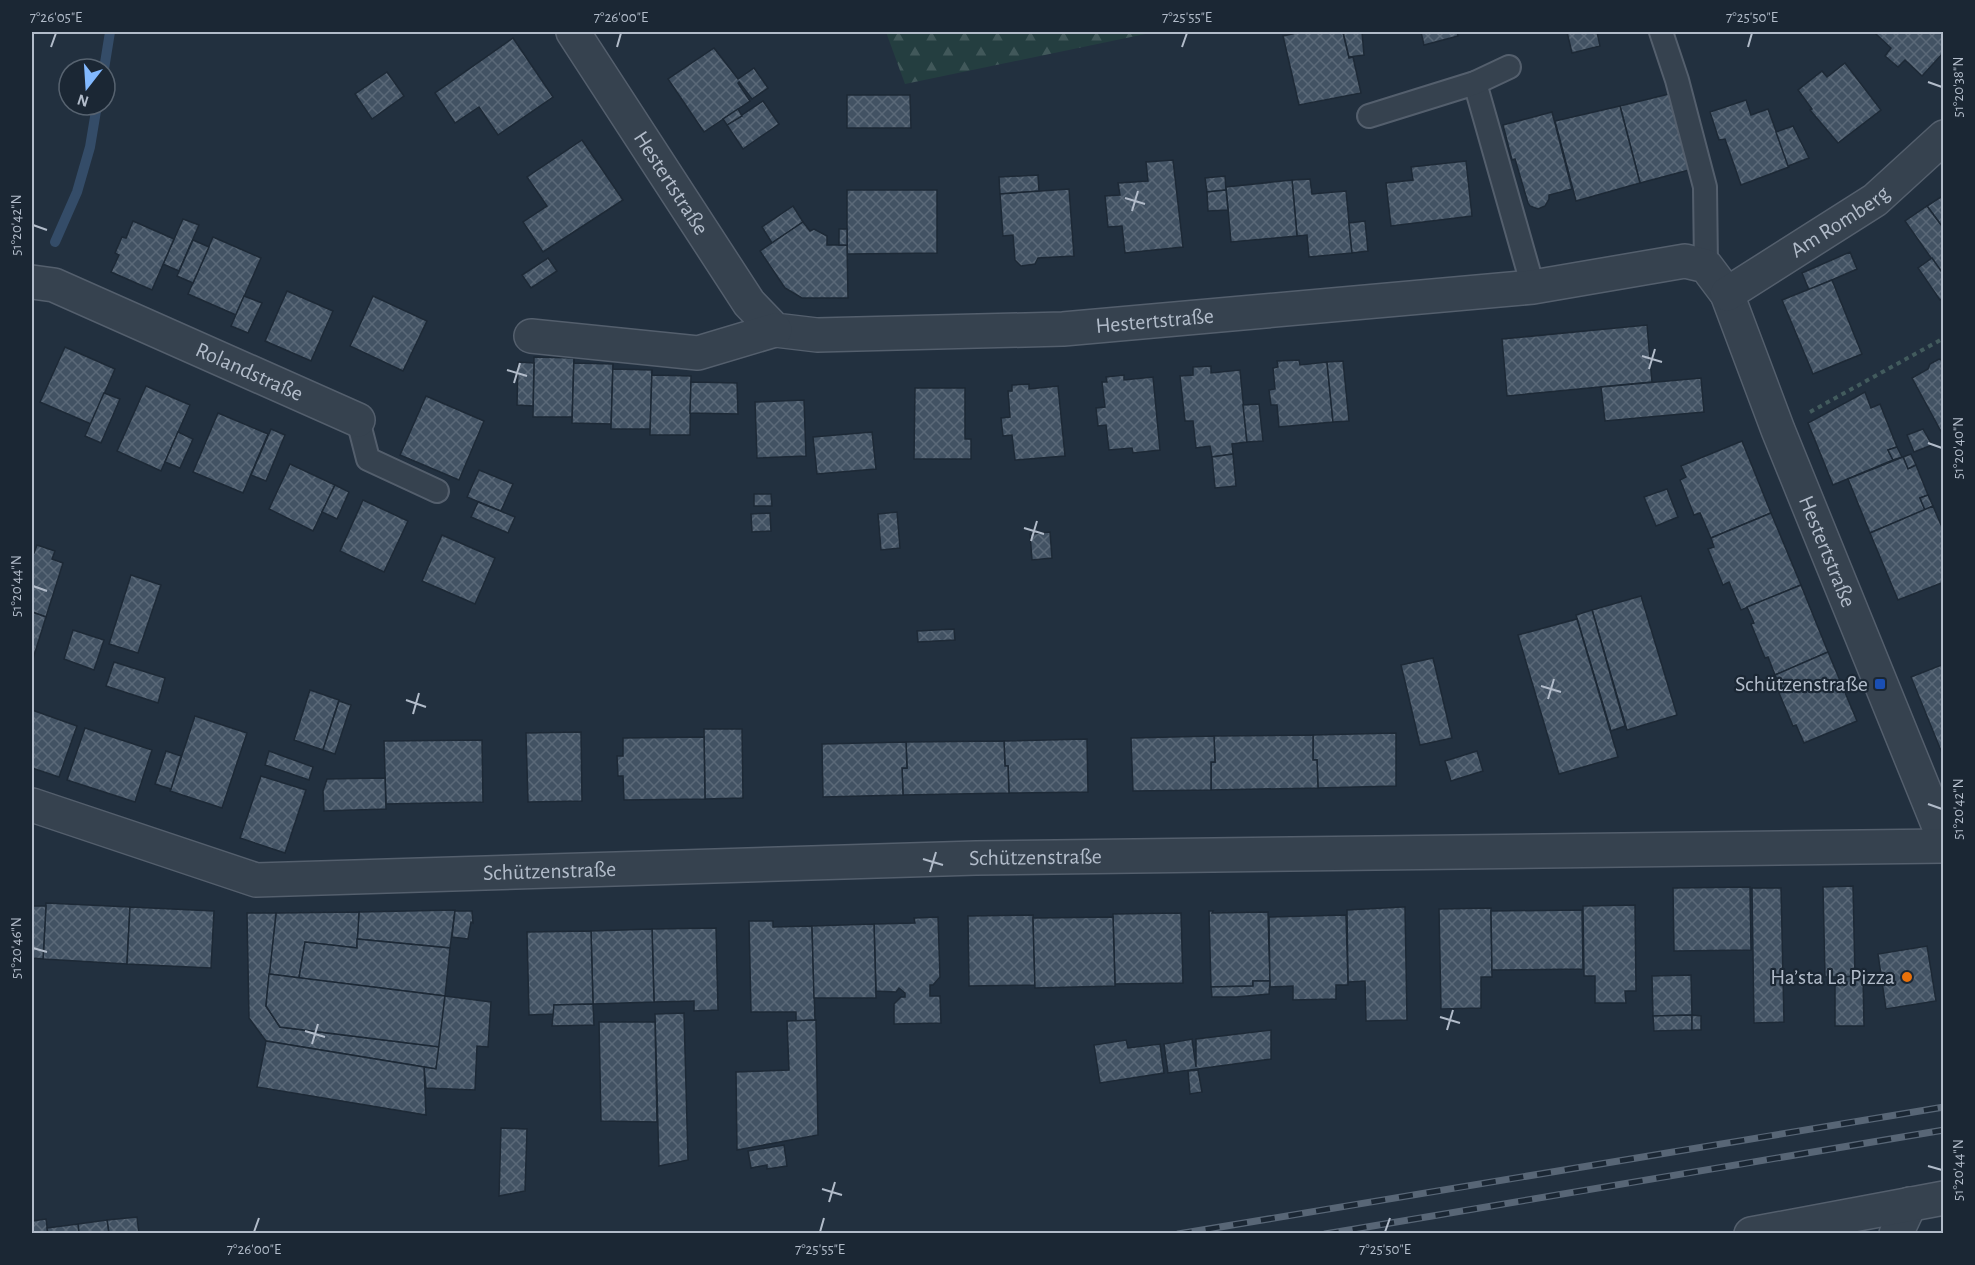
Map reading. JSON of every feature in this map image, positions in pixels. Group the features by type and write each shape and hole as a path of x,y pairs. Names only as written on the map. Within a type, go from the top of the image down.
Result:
{"street":[{"name":"Hestertstraße","path":"573,32 749,303 776,330"},
{"name":"Am Romberg","path":"1727,294 1875,200 1944,137"},
{"name":"Hestertstraße","path":"531,336 698,352 776,330 818,335 1063,329 1533,287 1685,261 1706,266 1727,294 1778,430 1944,839"},
{"name":"Rolandstraße","path":"32,282 54,285 358,420"},
{"name":"Schützenstraße","path":"32,805 256,880 976,858 1944,846"},
{"path":"1751,1233 1944,1197"},
{"path":"1896,1233 1910,1204"}],"lane":[{"path":"1661,32 1677,80 1705,187 1706,266"},
{"path":"1369,116 1475,83 1509,67"},
{"path":"1475,83 1533,287"},
{"name":"Rolandstraße","path":"358,420 368,459 437,490"}],"path":[{"path":"1778,430 1944,338"}],"green space":[{"path":"886,32 1155,32 905,84"}],"building":[{"path":"1301,32 1343,32 1349,58 1353,57 1361,93 1299,105 1283,36"},
{"path":"1343,32 1362,32 1364,55 1349,57"},
{"path":"1421,32 1457,32 1458,36 1424,45"},
{"path":"1567,32 1597,32 1600,46 1572,53"},
{"path":"1878,32 1939,32 1944,36 1944,52 1922,76 1905,60 1898,67 1885,56 1891,48 1876,34"},
{"path":"513,38 553,97 498,135 479,107 455,123 435,93"},
{"path":"714,48 738,79 754,68 768,88 752,99 739,82 750,101 704,132 668,79"},
{"path":"1845,63 1881,110 1838,143 1810,110 1812,109 1798,90 1822,71 1827,77"},
{"path":"387,72 404,96 372,119 355,94"},
{"path":"1669,94 1689,170 1640,183 1620,106"},
{"path":"847,95 910,95 911,128 847,128"},
{"path":"1746,100 1751,115 1768,109 1789,167 1741,185 1725,139 1719,140 1710,112"},
{"path":"763,101 779,124 743,149 727,125"},
{"path":"1620,106 1640,183 1576,201 1555,121"},
{"path":"738,109 742,116 727,125 723,119"},
{"path":"1552,112 1572,189 1549,195 1545,206 1538,209 1528,203 1515,159 1512,160 1503,125"},
{"path":"1793,126 1809,158 1788,166 1776,132"},
{"path":"582,140 623,200 543,252 523,222 547,206 527,177"},
{"path":"1173,160 1183,247 1125,253 1122,226 1108,227 1105,196 1120,195 1118,183 1148,181 1146,162"},
{"path":"1466,161 1472,216 1391,226 1386,183 1413,180 1411,167"},
{"path":"1038,175 1039,191 1000,194 999,177"},
{"path":"1225,176 1226,190 1207,192 1205,178"},
{"path":"1310,179 1312,194 1346,191 1352,253 1309,257 1307,235 1297,236 1292,180"},
{"path":"1292,180 1297,236 1231,242 1226,187"},
{"path":"1069,189 1074,256 1038,258 1035,264 1021,266 1015,260 1013,235 1003,236 1000,194"},
{"path":"847,190 937,190 937,253 847,254"},
{"path":"1226,190 1228,210 1208,211 1207,192"},
{"path":"1944,195 1944,229 1927,206"},
{"path":"793,206 803,222 772,243 762,227"},
{"path":"1927,206 1944,229 1944,271 1941,272 1905,221"},
{"path":"183,219 199,225 179,271 163,264"},
{"path":"133,221 174,239 152,290 111,272 119,255 115,253 122,237 126,238"},
{"path":"1365,221 1368,251 1352,253 1349,223"},
{"path":"803,222 810,231 814,229 827,236 827,245 847,245 848,298 802,298 785,288 760,251"},
{"path":"839,229 847,229 847,245 839,245"},
{"path":"213,237 261,258 236,315 188,294"},
{"path":"193,240 209,247 193,283 177,276"},
{"path":"1850,252 1857,269 1809,290 1802,273"},
{"path":"548,258 557,271 531,288 522,275"},
{"path":"1932,258 1944,275 1944,298 1940,300 1918,268"},
{"path":"1832,280 1862,354 1813,374 1782,300"},
{"path":"287,291 333,311 311,361 265,341"},
{"path":"244,296 262,303 248,333 231,326"},
{"path":"373,296 427,321 403,371 350,346"},
{"path":"1647,325 1652,382 1507,396 1502,339"},
{"path":"65,347 115,369 91,424 40,402"},
{"path":"534,357 574,358 572,423 572,417 533,417"},
{"path":"574,358 574,363 613,364 611,429 611,424 572,423"},
{"path":"1939,359 1944,361 1943,435 1912,378 1928,369 1930,364"},
{"path":"1299,360 1300,365 1327,362 1333,422 1279,427 1277,405 1271,405 1269,390 1275,389 1273,368 1278,367 1277,361"},
{"path":"1343,361 1349,421 1333,422 1327,362"},
{"path":"518,362 534,363 533,406 517,405"},
{"path":"613,364 613,369 652,370 650,435 650,429 611,429"},
{"path":"1211,366 1211,373 1240,370 1247,442 1232,444 1233,454 1212,457 1210,446 1196,448 1193,421 1185,421 1180,376 1193,375 1193,367"},
{"path":"652,370 652,375 691,376 690,435 650,435"},
{"path":"1124,375 1124,380 1153,377 1160,450 1133,453 1132,448 1109,450 1106,425 1098,426 1096,408 1105,407 1102,382 1107,382 1106,377"},
{"path":"1701,378 1704,412 1605,421 1601,387"},
{"path":"691,382 737,383 738,414 690,413"},
{"path":"1029,384 1029,389 1058,386 1065,456 1015,460 1012,435 1003,436 1001,418 1010,417 1008,391 1012,391 1012,385"},
{"path":"146,386 190,405 161,471 117,451"},
{"path":"915,388 965,388 965,439 971,439 971,459 914,459"},
{"path":"1865,392 1871,408 1880,404 1897,447 1888,450 1893,460 1833,485 1808,423"},
{"path":"104,393 120,399 101,443 85,436"},
{"path":"426,396 484,421 459,480 400,455"},
{"path":"804,400 806,456 757,458 755,402"},
{"path":"1259,404 1263,441 1247,442 1243,405"},
{"path":"218,413 268,434 243,493 193,472"},
{"path":"271,429 285,435 266,481 251,475"},
{"path":"1923,429 1932,445 1914,452 1907,435"},
{"path":"178,432 193,439 180,468 165,462"},
{"path":"872,432 876,469 817,474 813,437"},
{"path":"1742,441 1771,513 1711,538 1700,513 1694,515 1680,480 1686,477 1681,466"},
{"path":"1897,447 1902,457 1893,460 1888,450"},
{"path":"1233,454 1236,486 1215,488 1212,457"},
{"path":"1911,454 1916,465 1908,469 1903,457"},
{"path":"1903,457 1908,469 1916,465 1928,495 1920,498 1925,510 1870,533 1848,479"},
{"path":"290,464 335,485 313,531 269,509"},
{"path":"479,470 513,484 501,511 467,497"},
{"path":"335,485 349,492 337,519 322,512"},
{"path":"1667,489 1678,517 1656,526 1644,497"},
{"path":"754,494 771,494 772,506 754,506"},
{"path":"1928,495 1933,506 1925,510 1920,498"},
{"path":"363,500 408,521 384,572 340,551"},
{"path":"478,502 515,517 508,533 471,517"},
{"path":"1933,506 1944,532 1944,582 1898,600 1870,533"},
{"path":"897,512 900,548 881,550 878,514"},
{"path":"770,513 771,531 752,532 751,514"},
{"path":"1771,513 1801,585 1741,610 1729,582 1723,585 1708,549 1714,547 1711,538"},
{"path":"1050,532 1052,558 1032,560 1030,534"},
{"path":"442,535 495,558 475,604 422,581"},
{"path":"37,545 55,551 52,559 63,563 46,617 32,612 32,552 34,553"},
{"path":"131,575 161,585 138,653 109,644"},
{"path":"1801,585 1828,652 1775,675 1768,657 1765,658 1751,624 1754,623 1747,607"},
{"path":"1641,596 1677,715 1627,730 1592,610"},
{"path":"1592,610 1625,726 1611,731 1576,615"},
{"path":"32,612 46,617 32,662"},
{"path":"1577,619 1618,757 1559,774 1518,635"},
{"path":"954,629 955,640 918,642 917,631"},
{"path":"73,630 104,640 94,670 64,659"},
{"path":"1828,652 1857,721 1804,743 1796,725 1793,726 1779,693 1782,691 1775,675"},
{"path":"1433,658 1452,738 1420,745 1401,665"},
{"path":"114,662 165,678 158,703 106,686"},
{"path":"1944,664 1944,758 1911,677"},
{"path":"310,690 339,700 323,750 294,740"},
{"path":"339,701 351,705 335,754 323,750"},
{"path":"32,710 77,726 59,777 32,768"},
{"path":"195,716 247,733 222,808 170,791"},
{"path":"85,728 152,750 135,802 67,780"},
{"path":"704,729 742,729 743,798 705,799"},
{"path":"581,732 582,801 528,802 526,733"},
{"path":"1396,733 1396,786 1318,788 1317,760 1313,760 1313,735"},
{"path":"1313,735 1313,760 1317,760 1318,788 1211,790 1211,762 1215,762 1214,736"},
{"path":"1214,736 1215,762 1211,762 1211,790 1133,791 1131,738"},
{"path":"704,737 705,799 624,800 623,776 618,776 617,756 623,756 623,738"},
{"path":"1087,739 1088,792 1009,793 1004,741"},
{"path":"482,740 483,802 386,804 384,741"},
{"path":"1004,741 1009,793 903,795 902,768 907,768 906,742"},
{"path":"906,742 907,768 902,768 903,795 823,797 822,744"},
{"path":"166,751 181,756 171,789 155,784"},
{"path":"269,751 313,767 309,780 265,765"},
{"path":"1477,751 1483,771 1451,781 1445,761"},
{"path":"261,776 306,790 285,853 240,838"},
{"path":"385,778 386,809 324,811 323,791 327,779"},
{"path":"1853,886 1855,977 1825,977 1823,887"},
{"path":"1750,887 1751,950 1674,951 1673,888"},
{"path":"1752,888 1781,888 1784,1022 1754,1023"},
{"path":"46,903 130,907 127,964 43,959"},
{"path":"1635,905 1636,991 1625,991 1626,1003 1595,1003 1595,976 1584,976 1583,906"},
{"path":"32,906 46,906 43,959 32,958"},
{"path":"130,907 214,911 211,968 127,964"},
{"path":"1405,907 1407,1020 1366,1021 1365,981 1348,982 1347,910"},
{"path":"1491,908 1492,977 1481,977 1481,1008 1441,1009 1439,909"},
{"path":"455,910 450,948 357,939 359,912"},
{"path":"1582,910 1583,969 1492,970 1491,911"},
{"path":"455,911 472,911 473,923 471,922 468,939 452,937"},
{"path":"1209,911 1213,911 1212,913 1268,912 1270,981 1253,981 1253,986 1211,987"},
{"path":"359,912 357,948 305,942 299,978 269,974 276,913"},
{"path":"247,913 276,913 266,1006 280,1027 440,1047 436,1069 266,1041 249,1018"},
{"path":"1181,913 1183,983 1115,984 1113,914"},
{"path":"1033,915 1035,985 969,986 968,916"},
{"path":"1346,915 1348,985 1336,985 1336,999 1293,1000 1293,986 1270,987 1269,917"},
{"path":"938,917 940,977 933,985 930,985 930,996 940,996 941,1023 894,1024 894,1004 901,997 905,997 905,993 899,988 896,992 876,991 874,924 915,923 914,918"},
{"path":"1113,917 1115,986 1035,988 1033,918"},
{"path":"749,921 773,921 773,927 812,926 815,1020 796,1021 796,1012 751,1012"},
{"path":"874,924 876,998 814,998 812,926"},
{"path":"716,928 718,1010 694,1011 694,1001 654,1002 652,929"},
{"path":"652,929 654,1002 593,1004 591,931"},
{"path":"591,931 593,1004 554,1005 554,1014 529,1015 527,932"},
{"path":"357,939 450,948 445,996 299,978 305,942 357,948"},
{"name":"Ha’sta La Pizza","path":"1927,946 1936,1001 1886,1009 1878,954"},
{"path":"269,974 445,996 440,1047 280,1027 266,1006"},
{"path":"1691,975 1692,1015 1653,1016 1652,976"},
{"path":"1863,976 1864,1026 1835,1026 1835,977"},
{"path":"1253,981 1270,981 1269,994 1212,997 1211,987 1253,986"},
{"path":"445,996 491,1002 488,1047 477,1046 475,1090 426,1088 424,1067 436,1069"},
{"path":"593,1004 594,1025 552,1026 554,1005"},
{"path":"684,1013 688,1160 659,1166 655,1014"},
{"path":"1692,1015 1692,1030 1654,1031 1653,1016"},
{"path":"1692,1015 1701,1016 1701,1030 1692,1030"},
{"path":"816,1020 818,1135 737,1150 736,1072 789,1070 787,1021"},
{"path":"599,1022 655,1022 657,1122 601,1121"},
{"path":"1271,1030 1271,1059 1168,1073 1164,1044 1192,1039 1196,1067 1196,1039"},
{"path":"1126,1040 1128,1048 1160,1044 1164,1073 1100,1083 1094,1045"},
{"path":"266,1041 424,1067 426,1115 257,1087"},
{"path":"1198,1070 1202,1092 1190,1094 1188,1071"},
{"path":"501,1128 527,1129 525,1191 499,1196"},
{"path":"784,1145 787,1166 767,1169 767,1165 751,1168 748,1151"},
{"path":"137,1217 139,1234 109,1234 107,1220"},
{"path":"46,1219 48,1234 32,1234 32,1221"},
{"path":"107,1220 109,1234 79,1234 78,1224"},
{"path":"78,1224 79,1234 48,1234 47,1228"}],"waterway":[{"path":"106,57 110,32"},
{"path":"55,242 77,192 90,147 95,117"}],"railway":[{"path":"1178,1234 1944,1107"},
{"path":"1325,1234 1944,1130"}],"place":[{"name":"Schützenstraße","path":"1880,684"},
{"name":"Ha’sta La Pizza","path":"1907,977"}]}
